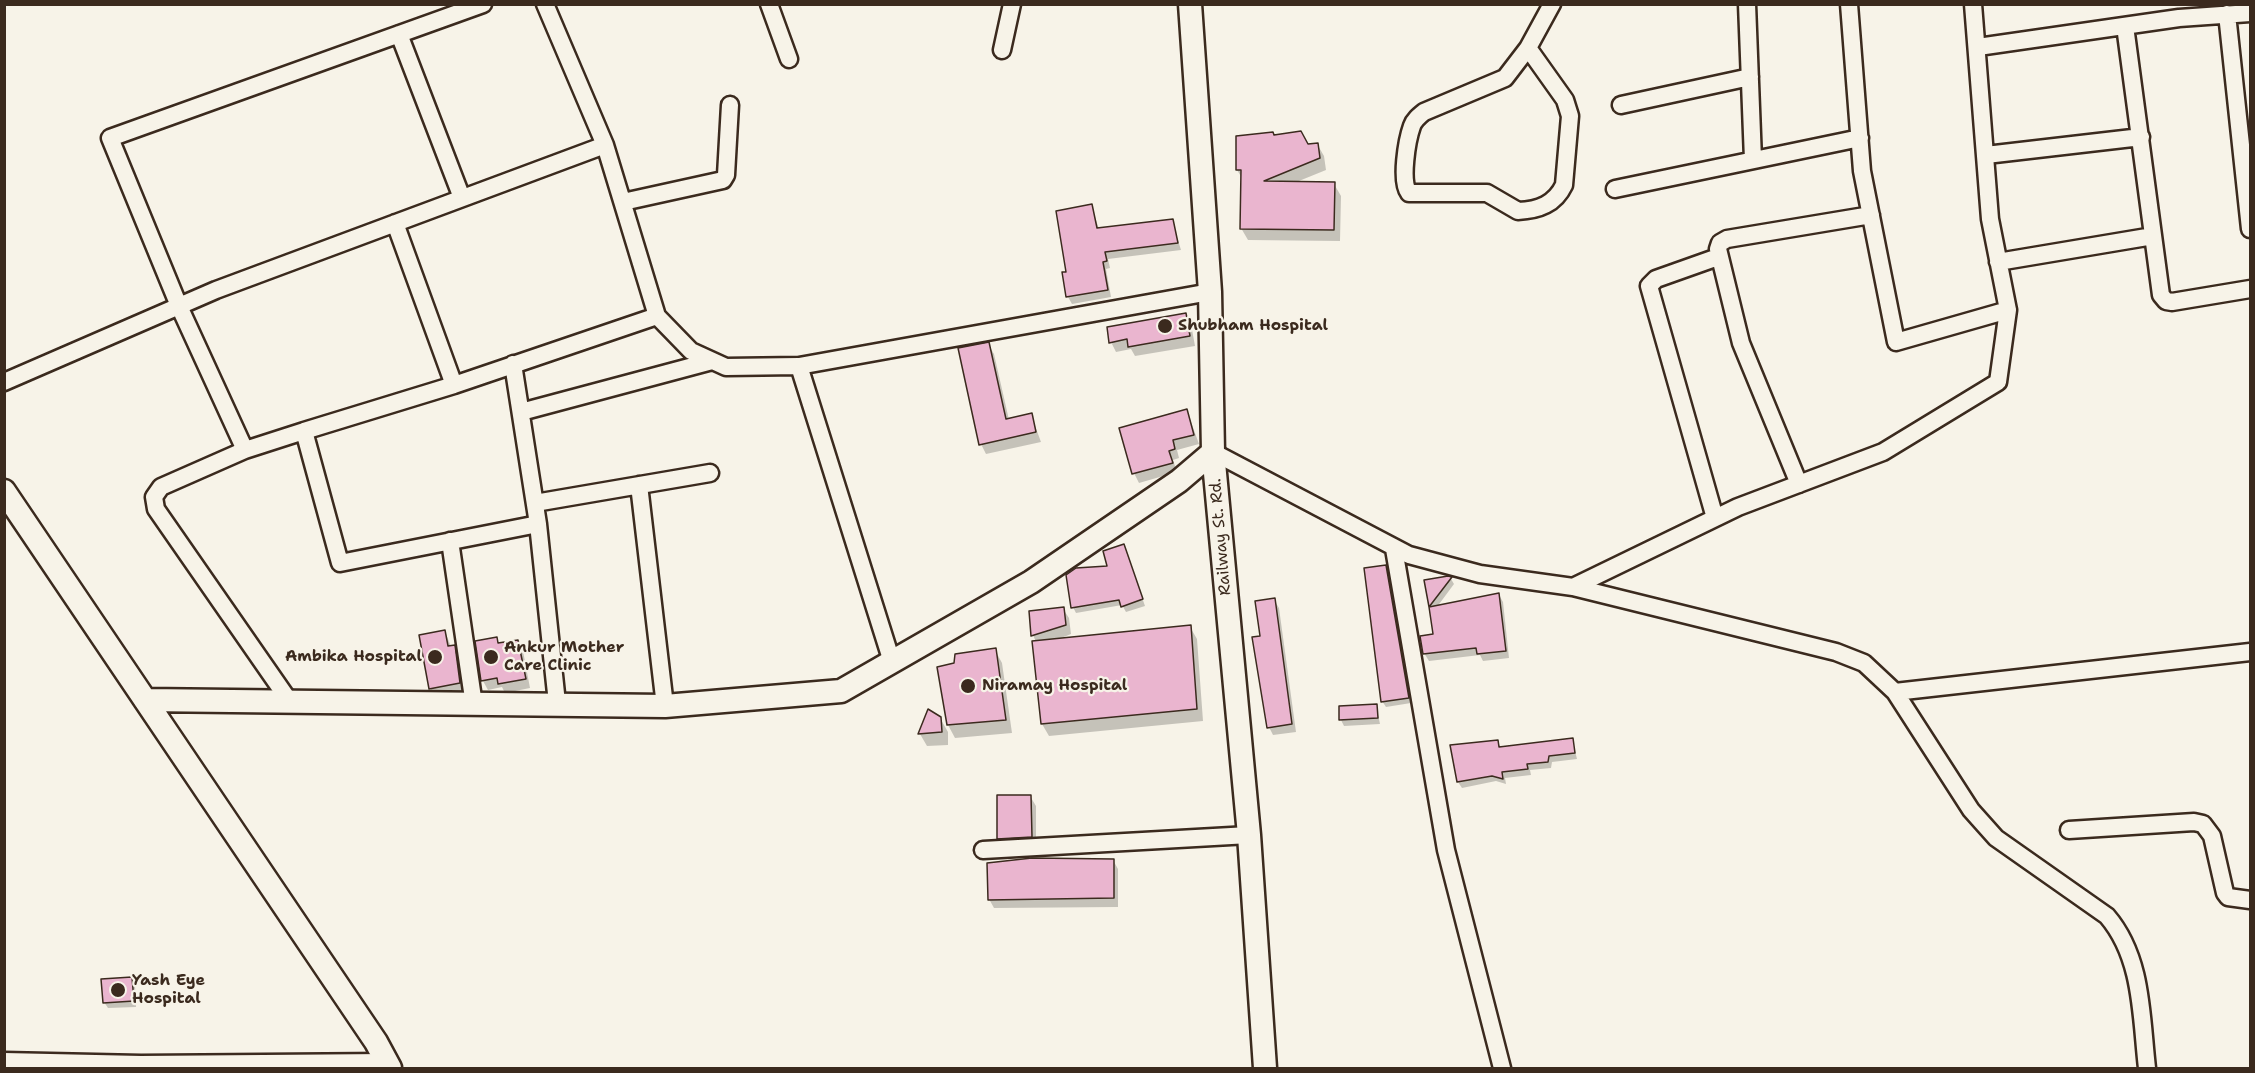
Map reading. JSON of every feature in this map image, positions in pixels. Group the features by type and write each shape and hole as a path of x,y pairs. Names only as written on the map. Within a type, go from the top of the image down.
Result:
{"street":[{"path":"245,450 179,306 110,138 483,4"},
{"path":"545,4 605,144 657,316 691,351 726,368 799,366 1210,292"},
{"path":"769,4 789,59"},
{"path":"1002,50 1012,4"},
{"name":"Railway St. Rd.","path":"1190,4 1210,292 1213,452 1249,835 1265,1068"},
{"path":"1528,48 1565,100 1570,116 1564,185 1559,193 1543,206 1518,211 1487,193 1408,193 1403,179 1412,127 1416,119 1424,112 1506,78 1528,48 1552,4"},
{"path":"1747,4 1753,160"},
{"path":"1849,4 1862,171 1896,342 2008,310"},
{"path":"1573,588 1715,519 1883,452 1998,382 2008,310 1990,219 1973,4"},
{"path":"1978,47 2125,26 2250,13"},
{"path":"2227,14 2250,229"},
{"path":"2125,26 2159,289 2166,301 2172,302 2250,289"},
{"path":"399,34 462,198"},
{"path":"1621,105 1750,76"},
{"path":"622,202 723,180 726,175 730,105"},
{"path":"1986,155 2141,137"},
{"path":"1615,189 1860,138"},
{"path":"4,382 179,306 605,144"},
{"path":"1799,484 1741,343 1718,257 1720,243 1726,239 1871,215"},
{"path":"395,223 454,385"},
{"path":"1998,262 2153,236"},
{"path":"1715,519 1649,286 1656,279 1718,257"},
{"path":"290,702 154,503 156,491 245,450 454,385 657,316"},
{"path":"521,412 712,361"},
{"path":"513,364 538,524 557,703"},
{"path":"799,366 892,662"},
{"path":"304,430 340,563 538,524"},
{"path":"145,699 665,706 841,691 1031,582 1179,481 1213,452 1394,549 1479,574 1573,588 1836,652 1864,663 1895,692 1971,810 1996,838 2107,916 2118,930 2127,946 2136,975 2147,1068"},
{"path":"535,503 710,473"},
{"path":"639,485 665,706"},
{"path":"4,491 388,1065"},
{"path":"450,541 474,705"},
{"path":"1394,549 1446,850 1502,1068"},
{"path":"1895,692 2250,652"},
{"path":"2069,830 2194,822 2203,824 2212,836 2225,893 2234,899 2250,900"},
{"path":"983,850 1249,835"},
{"path":"4,1061 141,1066 388,1065"}],"building":[{"path":"1301,131 1308,144 1318,143 1320,158 1264,181 1335,182 1334,230 1240,229 1241,170 1236,170 1236,136 1273,132 1274,135"},
{"path":"1092,204 1097,228 1173,219 1178,243 1105,252 1107,261 1103,262 1108,290 1066,297 1062,272 1066,272 1056,211"},
{"path":"1186,313 1190,336 1128,347 1127,339 1109,343 1107,327"},
{"path":"989,342 1006,419 1032,413 1036,432 979,445 958,348"},
{"path":"1187,409 1194,435 1173,440 1175,449 1169,451 1173,463 1132,474 1119,428"},
{"path":"1124,544 1143,599 1121,607 1119,600 1071,608 1066,575 1076,568 1107,566 1103,551"},
{"path":"1386,565 1409,698 1381,702 1364,568"},
{"path":"1452,577 1429,607 1424,580"},
{"path":"1499,593 1506,651 1477,654 1476,648 1423,654 1420,636 1433,634 1429,607"},
{"path":"1275,598 1292,724 1267,728 1252,637 1260,636 1255,601"},
{"path":"1064,607 1066,625 1031,636 1029,611"},
{"path":"1191,625 1197,709 1041,724 1032,641"},
{"path":"445,630 448,646 455,645 460,683 429,689 419,635"},
{"path":"497,637 498,643 518,640 526,679 498,684 497,678 481,681 475,641"},
{"path":"996,648 1006,720 947,725 937,667 954,663 955,654"},
{"path":"1377,704 1378,718 1339,720 1339,706"},
{"path":"928,709 941,717 942,732 918,734"},
{"path":"1573,738 1575,753 1549,756 1548,762 1527,764 1528,769 1502,772 1503,779 1492,776 1457,782 1450,745 1498,740 1499,747"},
{"path":"997,795 1031,795 1032,837 997,839"},
{"path":"1032,858 1114,859 1114,898 988,900 987,863"},
{"path":"132,977 134,1001 103,1003 101,979"}],"place":[{"name":"Shubham Hospital","path":"1165,326"},
{"name":"Ambika Hospital","path":"435,657"},
{"name":"Ankur Mother Care Clinic","path":"491,657"},
{"name":"Niramay Hospital","path":"968,686"},
{"name":"Yash Eye Hospital","path":"118,990"}]}
